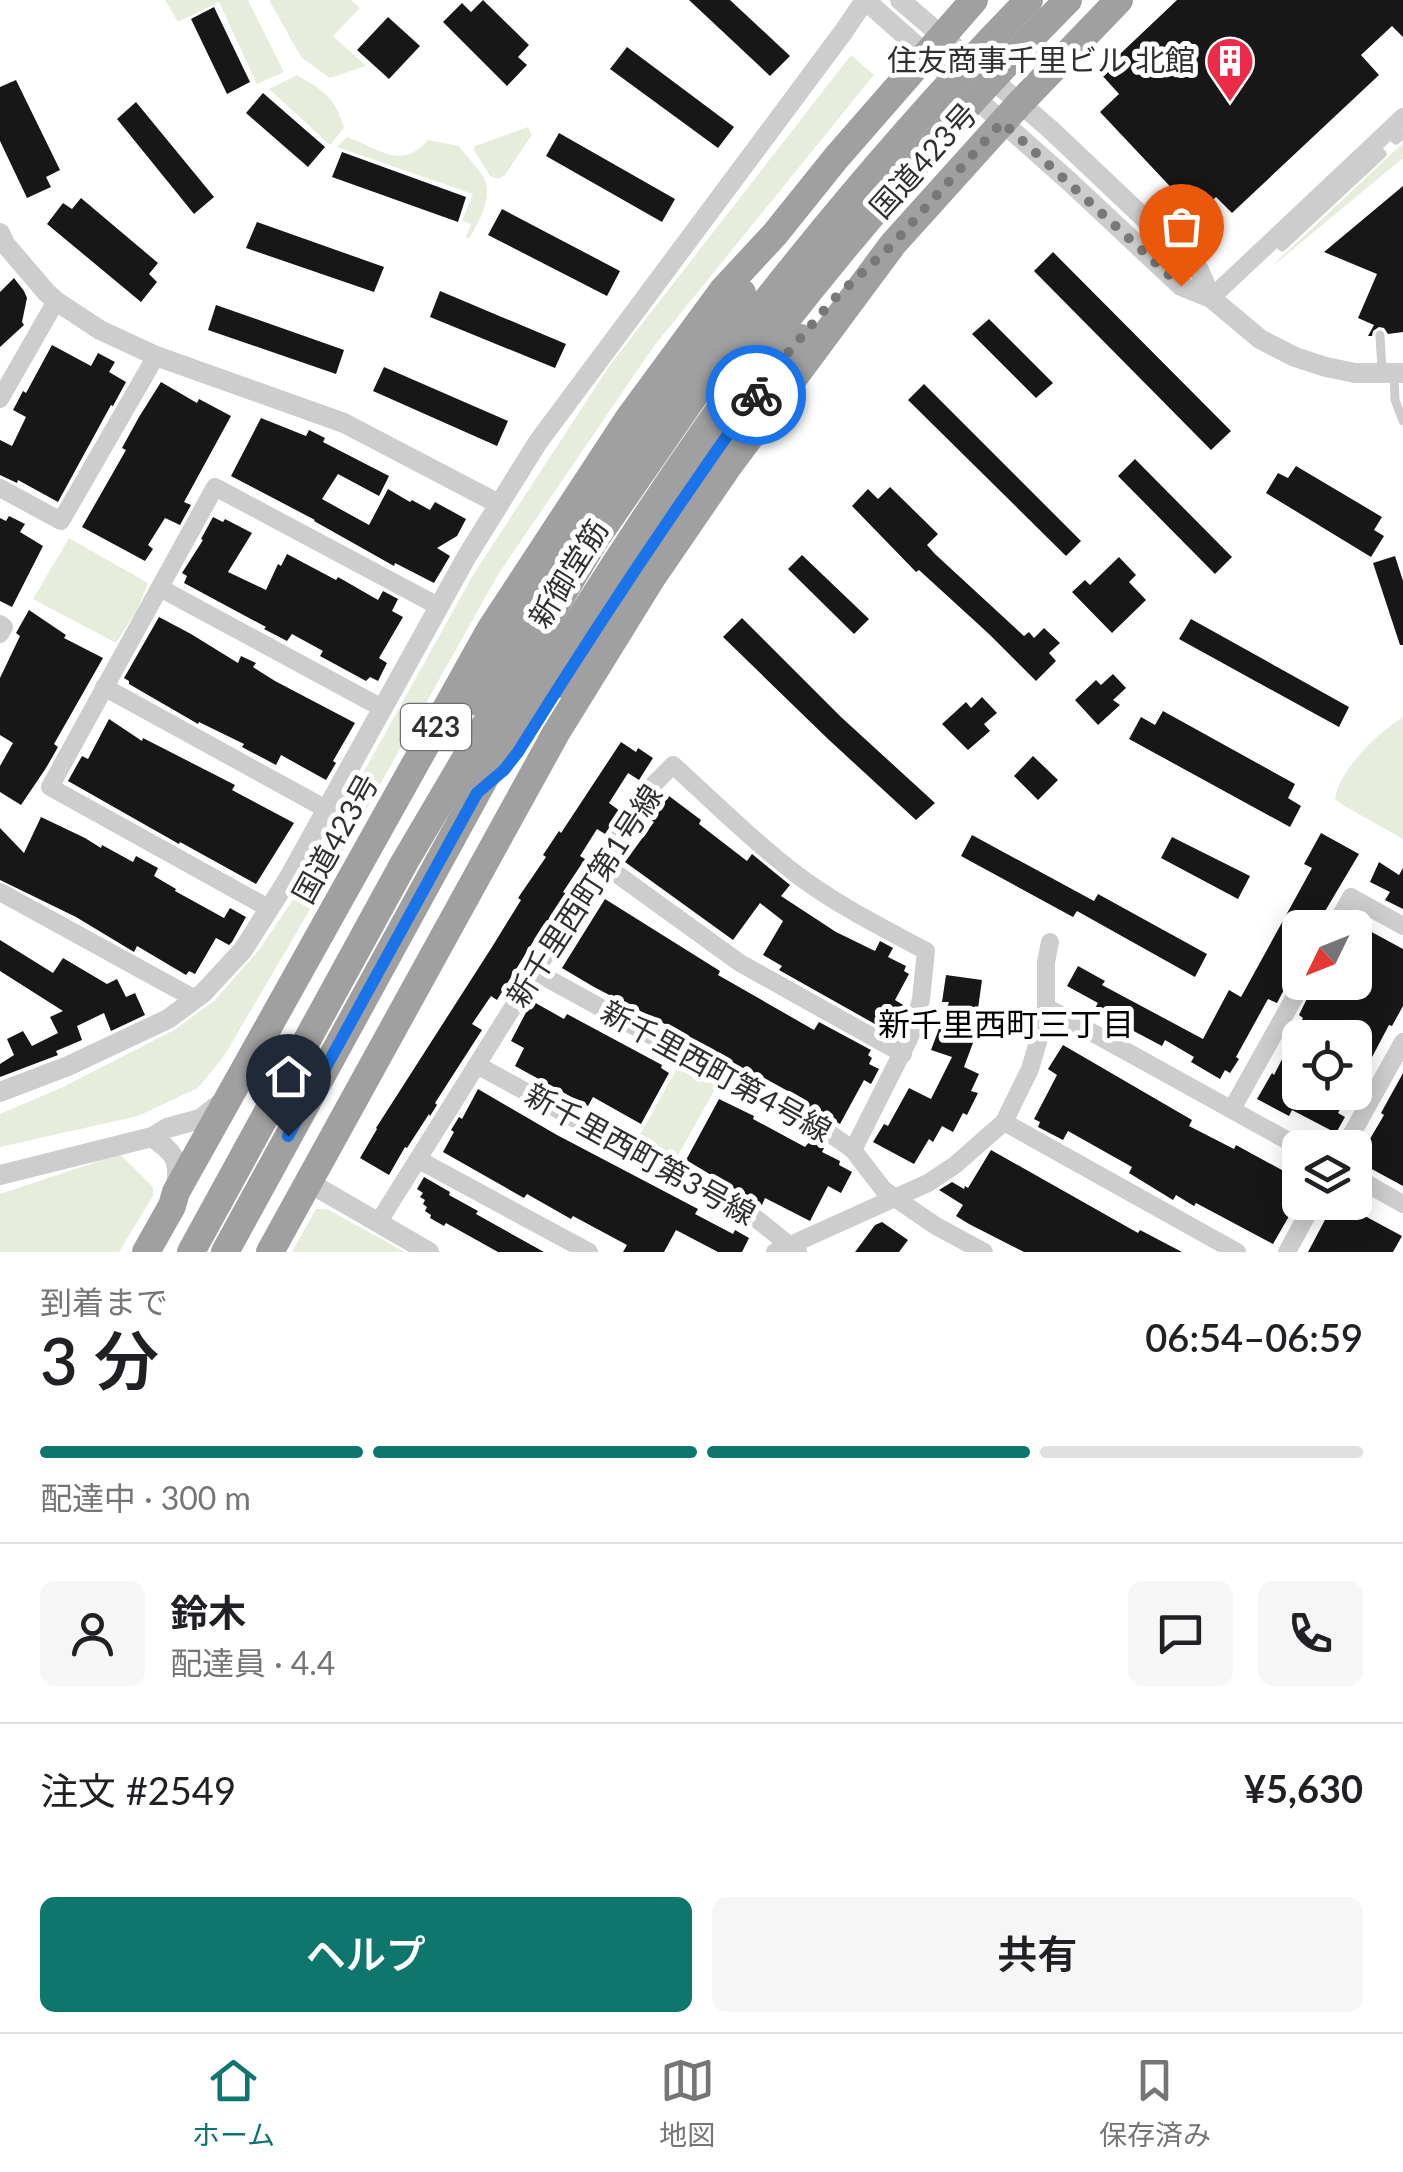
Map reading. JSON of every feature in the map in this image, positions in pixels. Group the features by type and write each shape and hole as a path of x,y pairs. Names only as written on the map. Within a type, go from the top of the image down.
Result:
{"highway":[{"name":"国道423号","path":"146,1252 490,630 629,418 723,290 974,0"},
{"name":"新御堂筋","path":"191,1252 404,863 539,684 716,412 760,331 866,178 1029,0"},
{"name":"新御堂筋","path":"760,331 856,234 915,164 1068,0"},
{"name":"国道423号","path":"270,1252 549,746 654,576 727,468 893,244 1118,0"},
{"path":"775,234 756,273 636,443 541,590 471,714 459,744 466,784 504,770 692,485 779,364 832,301 893,244"},
{"name":"新御堂筋","path":"224,1252 466,784"}],"street":[{"path":"0,1092 68,1066 168,1019 195,999 243,950 270,909 438,606 549,427 865,0 934,45 1011,113 1050,129 1199,270 1211,298 1246,328 1280,351 1326,367 1355,373 1393,373"},
{"path":"900,0 934,45"},
{"path":"1211,298 1388,137 1403,118"},
{"path":"0,233 5,244 56,301 100,330 156,356 344,423 499,504"},
{"path":"0,399 56,301"},
{"path":"0,488 62,520 156,356"},
{"path":"270,909 50,787 104,687 215,487 438,606"},
{"path":"160,588 382,708"},
{"path":"0,624 4,627 0,634"},
{"path":"104,687 326,809"},
{"name":"新千里西町第1号線","path":"378,1223 650,788 673,766 806,881 926,950 921,1000 912,1033 853,1150"},
{"path":"604,864 760,976 903,1054"},
{"path":"0,892 195,999"},
{"path":"1344,910 1351,897 1403,926"},
{"path":"788,1250 943,1174 1004,1122 1030,1069 1042,1032 1050,942"},
{"name":"新千里西町第4号線","path":"536,972 835,1137 853,1150 894,1198 984,1252"},
{"path":"1232,1109 1292,1000"},
{"path":"1046,1006 1282,1137"},
{"path":"1355,1130 1398,1063 1403,1042"},
{"name":"新千里西町第3号線","path":"477,1065 754,1217 788,1250"},
{"path":"0,1175 152,1137 206,1116 229,1096"},
{"path":"1004,1122 1237,1252"},
{"path":"152,1137 176,1159 176,1192"},
{"path":"419,1160 590,1252"},
{"path":"308,1182 429,1252"},
{"path":"1372,1187 1403,1204"},
{"path":"1286,1252 1304,1220"}],"lane":[{"path":"1380,335 1403,420"}],"green space":[{"path":"165,0 248,0 284,72 257,84 219,2 178,22"},
{"path":"269,0 351,0 360,8 333,36 366,66 330,78 301,57"},
{"path":"851,55 874,75 654,346 499,573 224,1056 198,1088 138,1116 0,1147 0,1114 63,1087 174,1030 214,1001 259,950 292,901 473,575 610,365"},
{"path":"297,75 321,91 337,109 344,128 330,145 269,89"},
{"path":"528,127 532,135 505,175 498,179 490,176 475,146"},
{"path":"347,137 398,156 418,149 428,140 459,146 481,174 487,194 484,210 469,239 466,237 471,224 462,221 473,194 337,147"},
{"path":"1403,143 1403,158 1274,265 1274,264"},
{"path":"69,538 148,583 116,643 33,599"},
{"path":"1403,717 1403,839 1335,799 1352,764 1382,732"},
{"path":"681,1061 719,1082 675,1161 637,1140"},
{"path":"120,1154 153,1187 153,1196 119,1252 0,1252 0,1194"},
{"path":"316,1209 327,1209 405,1252 292,1252"}],"building":[{"path":"483,0 529,45 518,57 527,65 507,86 443,22 462,3 471,12"},
{"path":"689,0 730,0 790,56 770,76"},
{"name":"住友商事千里ビル 北館","path":"1177,0 1403,0 1403,37 1392,26 1361,55 1379,75 1232,213 1216,197 1197,215 1100,112 1119,94 1100,73"},
{"path":"214,7 250,82 227,94 191,19"},
{"path":"388,17 420,46 389,79 357,50"},
{"path":"627,47 734,127 718,148 610,69"},
{"path":"16,80 60,170 46,177 51,187 27,198 0,141 0,87"},
{"path":"263,93 325,147 308,167 246,113"},
{"path":"136,102 214,197 194,214 117,119"},
{"path":"559,133 675,199 662,222 546,156"},
{"path":"342,152 466,197 458,222 332,177"},
{"path":"1403,186 1403,332 1388,334 1379,327 1368,336 1374,325 1358,318 1377,274 1324,252"},
{"path":"81,198 158,263 149,274 157,282 141,302 47,224 63,203 72,209"},
{"path":"502,209 620,271 607,296 488,235"},
{"path":"257,222 384,267 374,292 246,248"},
{"path":"1053,252 1231,431 1211,450 1034,271"},
{"path":"14,278 27,298 24,325 0,347 0,292"},
{"path":"440,291 566,344 555,368 430,317"},
{"path":"216,305 344,350 336,374 208,330"},
{"path":"989,319 1053,383 1036,398 972,334"},
{"path":"52,345 91,366 98,353 115,362 109,372 126,382 58,502 18,480 17,483 0,475 0,440 12,446 26,417 13,410"},
{"path":"384,367 508,421 497,446 373,391"},
{"path":"161,382 197,403 199,399 231,416 184,502 191,505 180,525 165,518 148,545 153,549 145,561 82,527"},
{"path":"924,384 1081,541 1066,556 908,400"},
{"path":"261,418 306,436 309,430 325,438 323,442 389,476 379,496 338,474 322,499 369,525 388,489 430,510 435,502 466,519 457,536 437,548 450,556 434,583 395,563 394,566 231,476"},
{"path":"1135,459 1232,557 1215,574 1118,476"},
{"path":"1296,466 1382,517 1374,530 1384,536 1371,557 1266,493 1278,473 1288,478"},
{"path":"890,487 938,534 927,545 935,554 1024,636 1029,632 1034,638 1044,628 1060,643 1049,653 1056,661 1036,681 919,570 916,572 852,506 868,489 878,499"},
{"path":"9,516 25,524 20,532 43,546 12,607 0,601 0,518 6,521"},
{"path":"213,517 252,533 228,572 266,590 287,554 378,600 383,591 398,599 392,611 403,617 379,658 387,663 378,681 370,677 366,681 320,656 323,651 292,634 287,641 184,583 187,576 182,573"},
{"path":"802,555 869,619 854,634 788,569"},
{"path":"1395,556 1403,581 1403,645 1373,563"},
{"path":"1119,557 1136,575 1129,582 1146,600 1112,633 1072,592 1085,580 1090,585"},
{"path":"29,610 66,635 64,638 103,658 54,744 58,747 21,805 0,792 0,766 13,743 0,735 0,678"},
{"path":"159,617 238,663 241,656 256,663 253,667 275,681 355,723 326,780 281,755 276,765 129,684 124,678"},
{"path":"742,618 935,803 916,820 828,739 723,637"},
{"path":"1191,619 1349,707 1339,727 1179,639"},
{"path":"1113,674 1126,688 1113,700 1120,705 1098,725 1075,700 1096,680 1101,685"},
{"path":"982,697 997,713 984,724 990,731 968,750 942,724 966,702 971,708"},
{"path":"1163,711 1295,784 1288,798 1301,806 1290,827 1129,739 1141,717 1155,725"},
{"path":"109,719 142,741 143,738 235,785 232,790 294,823 256,884 68,781 82,756 88,759"},
{"path":"621,742 653,758 639,780 628,773 609,803 620,811 605,834 597,829 580,856 585,859 563,892 568,895 547,926 544,924 497,1000 491,996 472,1024 482,1030 389,1175 360,1158 376,1128 521,900 518,898 546,857 543,855"},
{"path":"1033,756 1058,780 1038,800 1014,776"},
{"path":"669,796 747,861 752,854 790,885 781,896 836,932 875,951 880,941 893,948 888,957 906,966 904,971 909,974 895,1000 905,1006 893,1029 884,1024 882,1028 779,970 782,966 763,955 783,921 760,903 733,940 625,862"},
{"path":"41,817 133,862 136,856 158,868 154,876 224,918 230,908 246,917 232,942 229,945 216,938 195,974 189,971 186,975 137,946 134,952 76,917 0,880 0,828 24,853"},
{"path":"1321,833 1359,854 1326,910 1289,910 1312,868 1304,864"},
{"path":"972,835 1094,901 1098,894 1207,954 1195,977 1077,911 1073,917 961,856"},
{"path":"1172,837 1250,876 1238,899 1161,858"},
{"path":"1379,862 1399,875 1403,868 1403,909 1385,900 1390,892 1370,882"},
{"path":"605,899 720,971 718,975 814,1030 819,1022 871,1050 869,1064 879,1069 871,1084 864,1080 840,1124 802,1103 804,1100 722,1059 713,1049 562,968"},
{"path":"1282,923 1282,993 1277,1003 1268,999 1236,1057 1239,1059 1230,1073 1225,1070 1220,1079 1165,1040 1162,1046 1094,1010 1098,1003 1067,986 1078,966 1105,981 1102,985 1203,1039 1229,990 1241,997"},
{"path":"1372,932 1403,949 1403,1006 1372,1057 1372,1020 1302,1020 1299,1015 1306,1000 1372,1000"},
{"path":"0,940 53,973 63,958 107,984 117,979 126,997 135,993 145,1015 111,1031 104,1013 77,1026 82,1040 56,1051 58,1055 0,1077 0,1064 14,1055 7,1039 23,1031 32,1046 58,1033 50,1017 63,1011 0,971"},
{"path":"946,975 982,980 976,1023 980,1024 964,1067 979,1074 971,1091 978,1093 953,1132 942,1126 914,1164 873,1142 884,1124 888,1126 909,1088 931,1099 952,1057 931,1050 949,1002 942,1002"},
{"path":"532,1001 564,1019 567,1014 662,1065 669,1073 641,1124 593,1097 588,1106 515,1066 524,1048 511,1041"},
{"path":"1063,1045 1192,1120 1189,1126 1282,1170 1282,1220 1287,1220 1273,1244 1196,1203 1194,1206 1176,1195 1173,1200 1129,1173 1132,1167 1068,1131 1063,1140 1038,1127 1040,1122 1034,1119 1057,1075 1048,1069"},
{"path":"1282,1059 1282,1110 1292,1110 1289,1116 1257,1099"},
{"path":"1403,1073 1403,1186 1372,1169 1372,1135 1384,1115 1381,1113"},
{"path":"478,1089 698,1209 695,1214 749,1238 742,1252 718,1252 676,1230 664,1252 623,1252 627,1245 527,1194 524,1198 443,1152 454,1132 451,1130 459,1117 462,1119"},
{"path":"719,1099 805,1147 810,1141 824,1148 822,1152 852,1172 841,1193 828,1186 810,1221 765,1198 762,1205 686,1160"},
{"path":"1292,1110 1340,1110 1338,1113 1345,1117 1338,1130"},
{"path":"991,1150 1138,1233 1140,1230 1182,1252 1024,1252 969,1224 956,1216 963,1205 939,1190 952,1182 968,1188"},
{"path":"424,1177 478,1211 476,1214 544,1252 498,1252 430,1218 425,1200 420,1197 423,1193 417,1189"},
{"path":"1325,1220 1372,1220 1402,1236 1393,1252 1308,1252"},
{"path":"882,1222 908,1240 899,1252 855,1252 875,1225"}],"way so far":[{"path":"756,395 832,301 893,244 1002,122 1181,286"}],"place":[{"name":"住友商事千里ビル 北館","path":"1230,104"}],"district":[{"name":"新千里西町三丁目","path":"1006,1025"}],"route":[{"path":"288,1136 477,793 518,752 614,601 756,395"}]}
